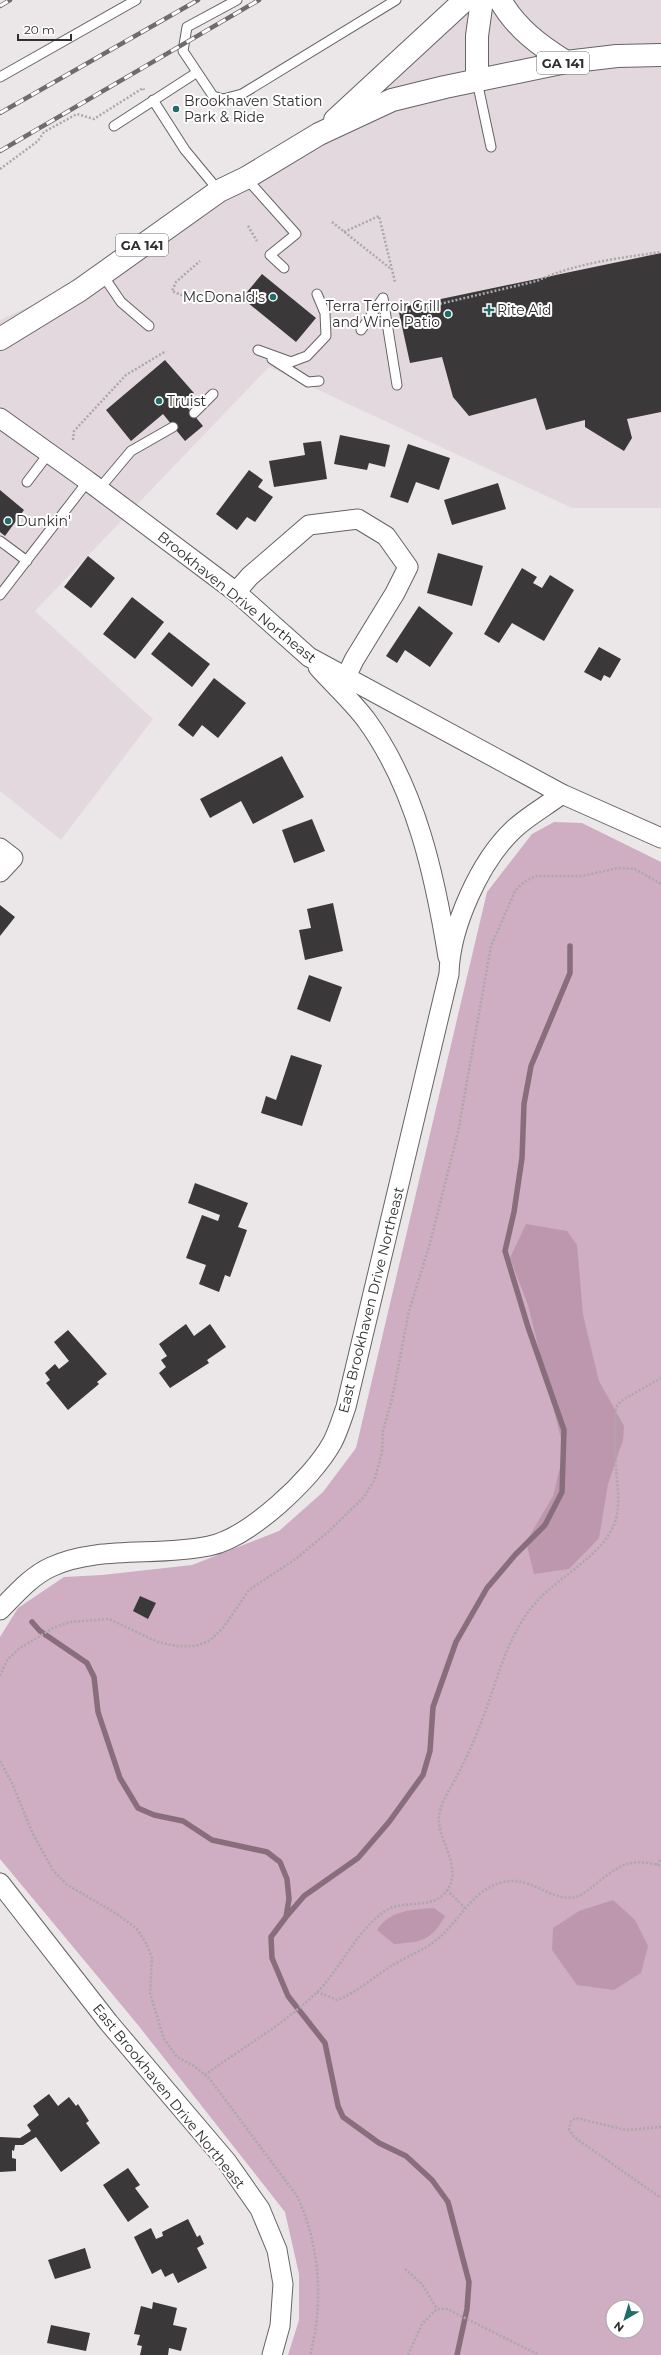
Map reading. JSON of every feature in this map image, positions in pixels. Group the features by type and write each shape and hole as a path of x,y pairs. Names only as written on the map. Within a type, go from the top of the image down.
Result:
{"main road":[{"path":"319,134 465,0"},
{"path":"477,81 477,36 482,0"},
{"path":"500,0 520,28 539,44 566,62"},
{"name":"GA 141","path":"0,339 102,274 219,191 246,178 319,134 392,100 566,62 617,56 661,55"}],"street":[{"name":"Brookhaven Drive Northeast","path":"0,418 94,485 236,592 309,657 562,794 661,838"},
{"path":"236,592 250,576 309,525 358,518 386,536 408,567 395,593 354,660 346,677"},
{"name":"East Brookhaven Drive Northeast","path":"0,1610 24,1586 50,1568 57,1565 90,1555 125,1554 210,1546 248,1529 309,1475 332,1443 346,1407 449,974 449,963 438,898 402,782 367,721 309,657"},
{"name":"East Brookhaven Drive Northeast","path":"449,963 464,908 475,882 488,860 515,829 562,794"},
{"path":"0,848 13,858 0,872"},
{"name":"East Brookhaven Drive Northeast","path":"0,1882 109,2022 227,2162 260,2209 277,2250 283,2284 280,2326 272,2355"}],"lane":[{"path":"0,77 136,0"},
{"path":"237,0 187,27 182,51 213,96 222,99 242,94 396,0"},
{"path":"114,126 196,73"},
{"path":"477,81 490,147"},
{"path":"153,100 185,150 219,191"},
{"path":"246,178 296,234 270,255 284,268"},
{"path":"102,274 121,302 149,326"},
{"path":"317,294 325,314 326,336 307,356 291,362 258,350 308,382 319,381"},
{"path":"361,330 383,298 397,385"},
{"path":"194,414 213,394"},
{"path":"0,595 27,561 94,485 131,451 174,427"},
{"path":"26,482 49,453"},
{"path":"0,541 27,561"}],"path":[{"path":"0,169 33,145 44,132 77,114 94,119 143,88 153,100"},
{"path":"344,232 379,216 395,282"},
{"path":"332,222 392,270"},
{"path":"248,226 257,241"},
{"path":"401,313 537,280 553,273 598,263 661,252"},
{"path":"186,297 172,291 176,282 200,261"},
{"path":"73,440 74,431 126,376 166,351"},
{"path":"205,2075 292,2013 318,1992 370,1924 386,1910 399,1905 436,1900 447,1890 452,1870 439,1816 445,1797 463,1765 481,1724 497,1674 518,1626 540,1598 605,1541 615,1522 619,1495 616,1466 616,1407 621,1401 661,1378"},
{"path":"0,1676 7,1660 20,1648 53,1628"},
{"path":"0,1761 12,1783 33,1834 52,1870 66,1884 117,1914 137,1930 146,1945 152,1958 150,1993 164,2039 177,2057 194,2066 205,2075 243,2122 297,2196 306,2216 315,2249 318,2309 310,2355"},
{"path":"657,1865 661,1858"},
{"path":"318,1992 337,2000 350,1995 388,1968 436,1941 465,1908 487,1890 503,1882 524,1881 563,1897 574,1898 583,1894 614,1869 629,1862 650,1862 661,1866"},
{"path":"447,1890 465,1908"},
{"path":"661,2127 626,2130 576,2118 571,2121 569,2129 574,2137 661,2198"},
{"path":"405,2269 422,2284 437,2309"},
{"path":"437,2309 447,2310 477,2323 539,2355"},
{"path":"408,2355 422,2324 437,2309"}],"shaded area":[{"path":"460,0 661,0 661,508 572,508 269,367 35,611 153,719 61,840 0,791 0,320 140,255 322,120"},
{"path":"554,822 582,823 661,862 661,2355 288,2355 299,2320 299,2274 285,2212 138,2025 0,1859 0,1637 18,1608 64,1577 102,1575 192,1565 279,1531 323,1492 356,1448 487,892 532,834"},
{"path":"526,1224 567,1231 577,1245 583,1315 599,1381 624,1426 623,1440 608,1484 599,1538 569,1569 534,1574 526,1542 553,1496 564,1451 528,1305 510,1258"},
{"path":"613,1900 635,1920 648,1946 641,1973 614,1990 577,1985 552,1950 553,1928 579,1911"},
{"path":"434,1908 445,1916 435,1931 425,1939 394,1944 377,1930 388,1918 402,1912"}],"building":[{"path":"661,253 661,412 627,419 632,438 624,451 585,427 585,420 546,430 536,398 469,416 453,397 442,357 410,363 398,308"},
{"path":"262,274 316,318 296,342 242,298"},
{"path":"165,360 194,393 183,402 203,426 185,441 163,414 131,441 106,410"},
{"path":"340,435 390,445 385,467 369,463 367,470 334,464"},
{"path":"321,441 327,479 274,487 269,461 305,455 303,443"},
{"path":"408,444 450,458 439,490 416,482 408,503 390,497"},
{"path":"249,470 263,480 258,487 273,497 255,522 247,517 237,530 216,514"},
{"path":"498,483 506,509 452,525 444,500"},
{"name":"Dunkin'","path":"0,490 24,510 5,536 0,532"},
{"path":"438,553 483,566 472,606 427,593"},
{"path":"88,556 115,578 91,608 64,587"},
{"path":"522,568 537,577 533,583 542,588 550,575 574,590 544,641 512,623 499,643 484,634"},
{"path":"132,597 164,622 135,659 103,634"},
{"path":"419,606 453,633 430,667 405,650 397,663 386,656"},
{"path":"169,632 210,664 192,687 151,654"},
{"path":"599,647 621,659 610,678 604,675 601,681 584,672"},
{"path":"214,678 246,703 218,738 202,725 193,737 178,725"},
{"path":"282,756 304,797 253,824 241,801 210,818 200,799"},
{"path":"312,819 325,851 294,863 282,830"},
{"path":"333,903 343,951 305,960 299,930 311,928 307,909"},
{"path":"0,905 15,917 0,936"},
{"path":"309,975 342,987 330,1022 297,1009"},
{"path":"291,1055 322,1065 302,1126 261,1113 266,1096 276,1100"},
{"path":"195,1183 248,1203 238,1227 247,1230 230,1277 225,1275 219,1292 199,1284 206,1265 186,1258 202,1215 218,1221 220,1215 188,1203"},
{"path":"186,1324 194,1336 210,1324 226,1347 207,1360 209,1363 170,1388 159,1373 166,1367 161,1360 167,1356 159,1344"},
{"path":"68,1330 107,1374 97,1382 99,1384 68,1410 46,1383 50,1380 45,1373 55,1364 59,1369 69,1361 54,1342"},
{"path":"140,1596 156,1603 148,1619 133,1611"},
{"path":"49,2094 58,2106 69,2097 76,2106 78,2104 89,2121 86,2123 100,2143 61,2172 36,2137 23,2145 15,2145 14,2151 12,2150 12,2158 16,2159 16,2171 0,2172 0,2137 20,2138 31,2131 27,2125 39,2115 33,2106"},
{"path":"128,2168 140,2185 135,2188 149,2207 128,2222 103,2185"},
{"path":"188,2219 197,2237 200,2235 204,2244 197,2248 207,2268 178,2283 173,2273 165,2277 161,2269 152,2274 134,2237 151,2228 156,2239 163,2236 162,2232"},
{"path":"85,2248 91,2268 55,2279 48,2260"},
{"path":"153,2302 177,2308 173,2325 187,2328 181,2351 169,2348 168,2355 140,2355 142,2346 137,2345 140,2335 134,2334 141,2306 152,2309"},
{"path":"51,2325 90,2333 86,2351 47,2343"}],"waterway":[{"path":"286,1917 304,1896 358,1858 389,1822 423,1775 430,1751 433,1707 456,1642 487,1588 515,1555 545,1525 562,1492 564,1430 528,1327 505,1251 514,1212 522,1158 524,1104 531,1066 570,973 570,946"},
{"path":"32,1622 40,1631 87,1663 94,1677 98,1712 120,1778 138,1808 154,1815 183,1821 212,1840 267,1852 280,1862 287,1879 289,1899 286,1917 271,1937 272,1958 288,1996 325,2043 338,2106 343,2117 379,2143 406,2156 432,2180 448,2202 469,2282 467,2309 457,2355"}],"railway":[{"path":"0,6 10,0"},
{"path":"0,113 198,0"},
{"path":"0,151 259,0"}],"place":[{"name":"Brookhaven Station Park & Ride","path":"176,109"},
{"name":"McDonald's","path":"273,297"},
{"name":"Rite Aid","path":"489,310"},
{"name":"Terra Terroir Grill and Wine Patio","path":"448,314"},
{"name":"Truist","path":"159,401"},
{"name":"Dunkin'","path":"8,521"}]}
